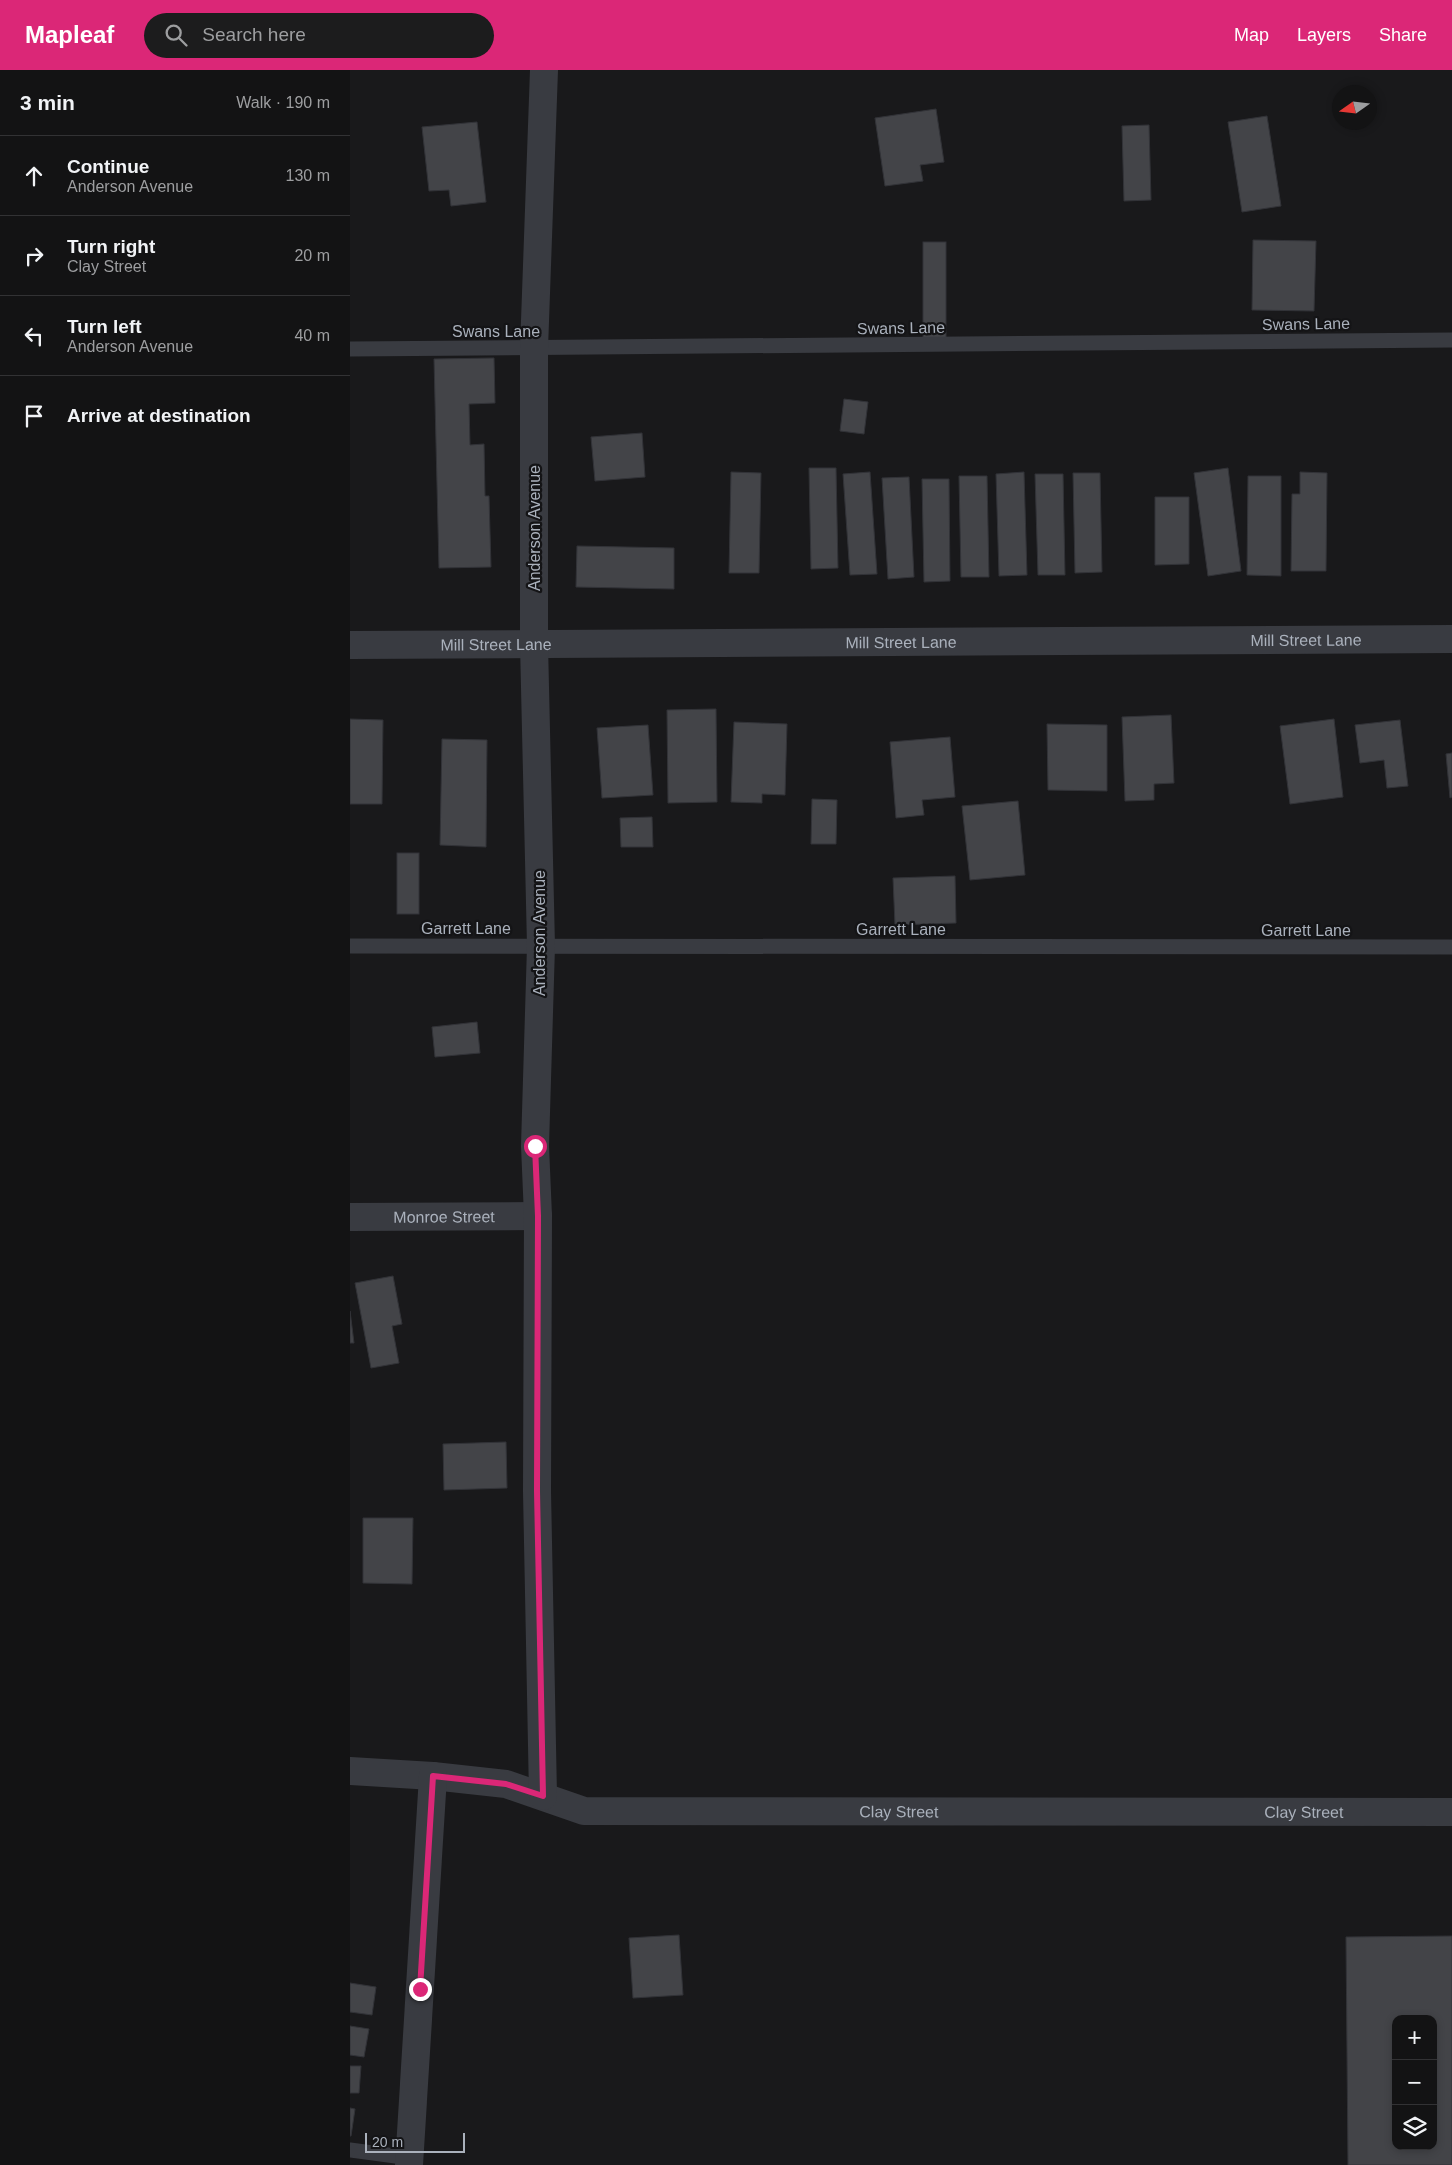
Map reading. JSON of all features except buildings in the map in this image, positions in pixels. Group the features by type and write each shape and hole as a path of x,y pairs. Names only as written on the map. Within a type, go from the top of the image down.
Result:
{"street":[{"name":"Anderson Avenue","path":"543,1796 537,1491 538,1216 535,1146 540,946 534,644 534,349 544,70"},
{"name":"Mill Street Lane","path":"350,645 1452,639"},
{"name":"Monroe Street","path":"350,1217 538,1216"},
{"name":"Clay Street","path":"350,1771 433,1776 506,1784 584,1812 1452,1812"},
{"path":"409,2162 433,1776"}],"lane":[{"name":"Swans Lane","path":"350,349 534,349 1452,340"},
{"name":"Garrett Lane","path":"350,946 1452,948"},
{"path":"350,2150 409,2162"}],"route":[{"path":"420,1989 433,1776 506,1784 543,1796 537,1491 538,1216 535,1146"}]}
